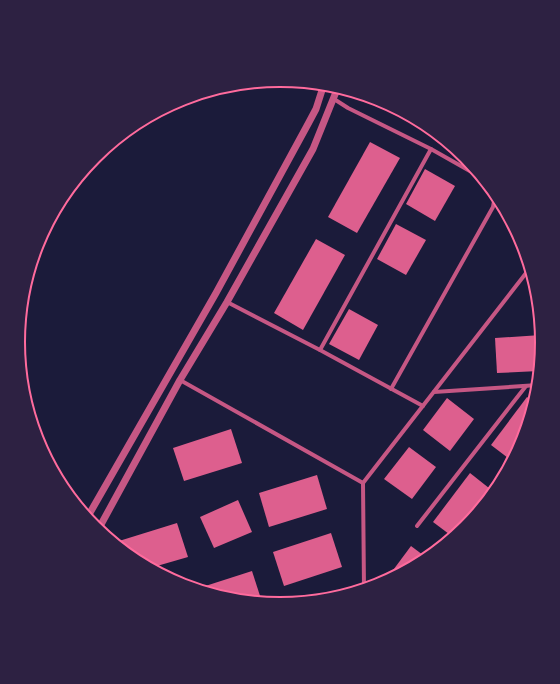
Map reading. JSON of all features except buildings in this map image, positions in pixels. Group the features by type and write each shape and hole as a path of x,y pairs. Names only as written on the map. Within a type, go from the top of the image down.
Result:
{"street":[{"path":"90,512 220,287 316,109 322,91"},
{"path":"102,524 180,380 313,149 336,93"},
{"path":"334,99 348,108 431,149 468,170"},
{"path":"320,350 431,149"},
{"path":"391,388 493,207 494,203"},
{"path":"364,582 363,483 525,274"},
{"path":"226,302 320,350 423,406"},
{"path":"180,380 363,483"},
{"path":"417,526 526,386"},
{"path":"434,392 531,386"}]}
